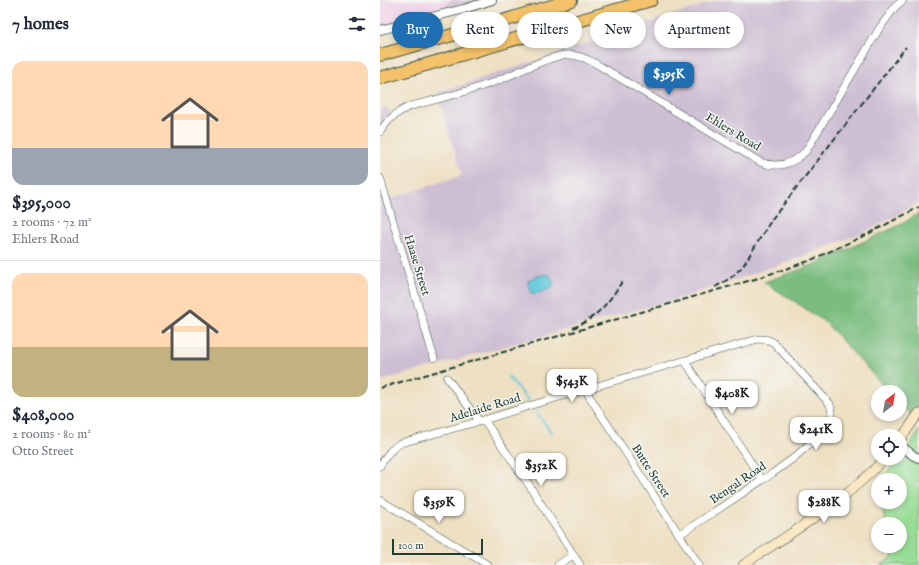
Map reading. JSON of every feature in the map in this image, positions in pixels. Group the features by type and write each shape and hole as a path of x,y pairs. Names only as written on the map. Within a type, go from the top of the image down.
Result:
{"highway":[{"path":"380,55 496,23 571,0"},
{"path":"380,78 650,0"}],"main road":[{"path":"907,430 919,413"},
{"path":"743,565 820,514 845,495 878,465"}],"street":[{"path":"380,30 464,9 492,0"},
{"name":"Ehlers Road","path":"380,132 391,118 411,106 472,90 558,56 573,55 580,56 593,62 760,162 771,165 787,164 794,161 806,151 879,29 891,12 903,0"},
{"name":"Haase Street","path":"380,178 434,358"},
{"name":"Adelaide Road","path":"380,466 390,450 401,443 482,421 758,339 767,339"},
{"name":"Bengal Road","path":"679,535 794,457 826,429 831,422 832,414 830,404 827,400 774,343 767,339"},
{"path":"685,361 762,480"},
{"path":"447,378 482,421 529,485 580,565"},
{"name":"Butte Street","path":"586,389 589,396 699,565"},
{"path":"907,450 919,458"},
{"path":"380,500 488,565"},
{"path":"558,565 573,555"}],"shaded area":[{"path":"380,0 450,0 444,10 436,12 392,12 392,23 380,26"},
{"path":"450,0 476,0 444,10"},
{"path":"718,0 919,0 919,202 874,228 796,259 687,296 380,381 380,191 383,201 462,175 437,93 573,48 582,48 582,45 590,42 590,48 646,48 646,24 654,21 654,48 744,48 744,12 682,12"},
{"path":"386,107 391,112 380,126 380,109"}],"green space":[{"path":"919,213 919,400 911,415 907,411 907,385 883,385 825,322 764,282 813,265 902,224"},
{"path":"919,430 919,565 881,565 893,557 892,553 907,553 907,517 884,517 883,509 907,509 907,473 886,473 894,465 907,465 907,449"}],"water":[{"path":"548,274 551,277 553,288 535,294 532,293 528,281 540,275"}],"waterway":[{"path":"508,377 529,401"},
{"path":"535,411 552,433"}],"railway":[{"path":"715,287 733,276 743,266 772,219 906,47"},
{"path":"380,388 755,279 809,261 868,234 919,207"},
{"path":"573,328 582,324 596,314 608,302 623,280"}]}
